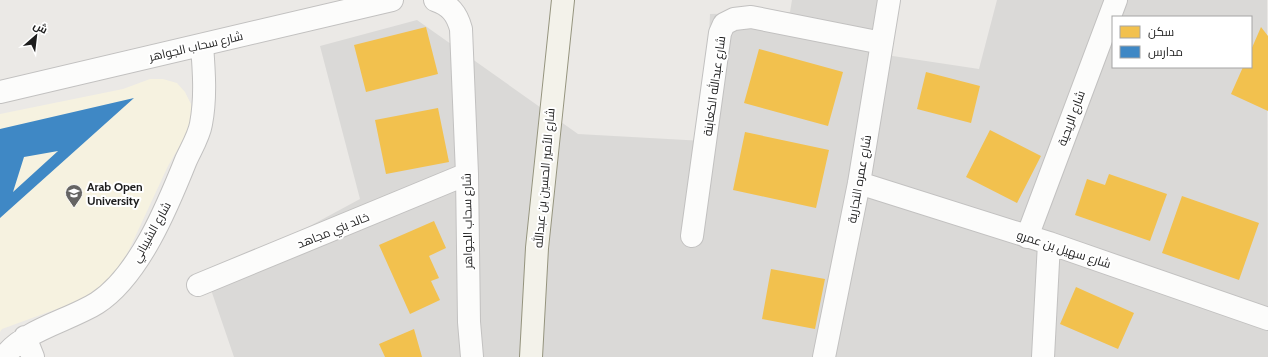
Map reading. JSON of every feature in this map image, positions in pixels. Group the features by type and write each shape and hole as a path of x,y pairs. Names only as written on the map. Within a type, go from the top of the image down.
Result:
{"main road":[{"name":"شارع الأمير الحسين بن عبدالله","path":"531,357 537,248 563,0"}],"street":[{"name":"شارع سحاب الجواهر","path":"0,92 392,0"},
{"name":"شارع سحاب الجواهر","path":"435,0 449,6 454,12 461,29 467,174 469,322 472,357"},
{"name":"شارع عمره النجارية","path":"824,357 859,183 889,0"},
{"name":"شارع الريحية","path":"1027,237 1116,0"},
{"name":"شارع عبدالله الكعابنة","path":"692,236 720,33 724,24 734,19 751,17 882,43"},
{"name":"شارع الشيباني","path":"4,357 9,350 29,347 67,320 98,302 117,286 134,264 158,223 201,125 205,82 202,45"},
{"name":"خالد بني مجاهد","path":"198,285 467,174"},
{"name":"شارع سهيل بن عمرو","path":"859,183 1267,314"},
{"path":"1043,357 1049,243"}],"shaded area":[{"path":"792,0 889,0 886,55 979,69 997,0 1267,0 1268,357 234,357 208,281 360,199 320,46 417,20 578,134 704,141 710,14 790,12"},
{"name":"Arab Open University","path":"150,79 163,79 177,83 185,92 191,104 192,125 168,166 129,250 113,277 87,298 2,329 0,332 0,114 123,89"}],"building: سكن":[{"path":"426,27 438,74 366,92 354,45"},
{"path":"1261,27 1268,36 1268,111 1231,94 1243,68 1252,68 1252,48"},
{"path":"759,49 843,72 828,126 744,103"},
{"path":"926,72 980,86 971,123 917,109"},
{"path":"438,108 449,162 386,174 375,120"},
{"path":"990,130 1041,156 1017,203 966,177"},
{"path":"745,132 829,150 816,208 733,190"},
{"path":"1109,174 1167,194 1150,241 1075,215 1087,179 1105,185"},
{"path":"1182,196 1259,223 1239,280 1162,253"},
{"path":"434,221 446,248 429,256 439,278 431,281 440,300 410,314 379,245"},
{"path":"771,269 825,279 815,329 762,319"},
{"path":"1076,287 1134,313 1118,349 1060,324"},
{"path":"414,329 422,357 385,357 379,344"}],"building: مدارس":[{"path":"134,98 0,218 0,129","holes":["58,151 13,192 24,157"]}],"place":[{"name":"Arab Open University","path":"74,208"}]}
